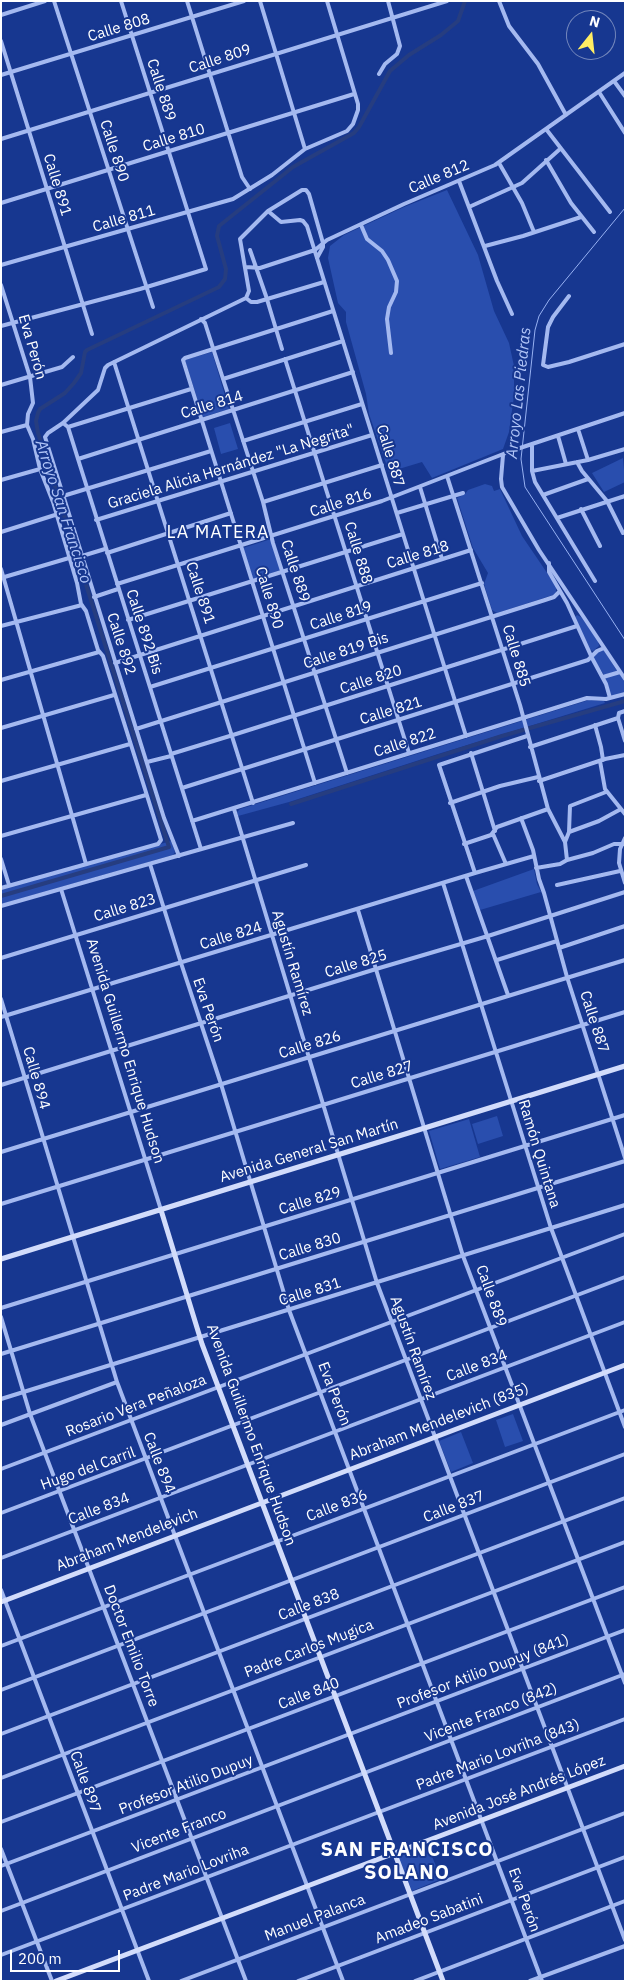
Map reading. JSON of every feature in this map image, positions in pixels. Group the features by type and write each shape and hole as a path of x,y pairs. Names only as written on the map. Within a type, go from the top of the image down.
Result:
{"street":[{"path":"1,15 45,1"},
{"name":"Calle 890","path":"54,1 153,307"},
{"name":"Calle 889","path":"121,1 206,267 204,270 146,287"},
{"path":"187,1 228,133 244,180 250,189"},
{"name":"Calle 808","path":"1,75 244,1"},
{"path":"260,1 305,149"},
{"path":"327,1 354,94"},
{"path":"380,74 385,64 398,51 400,46 388,1"},
{"path":"423,1 425,8"},
{"name":"Calle 809","path":"1,140 447,1"},
{"path":"499,1 509,26 538,64 566,115"},
{"name":"Calle 891","path":"1,41 81,304 92,334"},
{"name":"Calle 812","path":"246,267 258,269 314,250 323,243 404,204 499,163 625,73"},
{"path":"614,81 625,96"},
{"path":"599,92 625,133"},
{"name":"Calle 811","path":"1,265 233,199 305,149 347,131 353,124 358,110 354,94"},
{"name":"Calle 810","path":"1,203 354,94"},
{"path":"546,129 610,212"},
{"path":"469,207 530,178 546,160 560,149"},
{"path":"546,160 581,217 594,232"},
{"path":"499,163 522,203 534,232"},
{"path":"459,181 512,314"},
{"path":"63,423 98,390 105,368 246,298 249,291 246,267 240,246 241,237 268,211 299,191 304,190 309,194 323,243 323,248 317,258"},
{"name":"Calle 887","path":"268,211 281,222 303,221 307,226 466,736"},
{"path":"484,246 581,217"},
{"path":"361,225 368,239 382,251 388,260 397,281 396,292 389,307 387,319 391,353"},
{"path":"250,250 268,299 282,349"},
{"path":"246,298 254,302 324,282"},
{"name":"Eva Perón","path":"1,285 30,377 33,403 27,417 27,425"},
{"path":"1,326 146,287"},
{"path":"569,296 553,317 547,332 542,363 545,366 552,367 625,344"},
{"path":"213,348 333,312"},
{"name":"Calle 889","path":"201,319 206,326 243,441 347,773"},
{"path":"223,379 343,341"},
{"name":"Calle 890","path":"213,348 185,358 183,362 315,783"},
{"path":"1,385 62,367 73,357"},
{"name":"Calle 888","path":"285,359 409,753"},
{"name":"Calle 891","path":"114,362 254,803"},
{"name":"Calle 814","path":"78,459 353,372"},
{"path":"68,428 191,389"},
{"path":"243,441 362,404"},
{"name":"Calle 816","path":"94,597 118,586 179,565 392,498 532,444 625,414"},
{"name":"Calle 892 Bis","path":"63,423 68,428 138,655 150,687 159,721 201,849"},
{"name":"Calle 892","path":"63,423 45,437 164,818 178,856"},
{"path":"1,432 27,425 33,439 40,469 53,502 55,515 82,605 86,611 99,652 103,656 160,843 1,888"},
{"path":"578,429 588,460"},
{"name":"Graciela Alicia Hernández \"La Negrita\"","path":"96,520 372,435"},
{"path":"558,436 566,464"},
{"path":"532,444 532,471 536,482 595,580"},
{"path":"532,471 588,460 625,449"},
{"path":"63,496 211,451"},
{"path":"504,455 502,487 580,612 625,679"},
{"path":"577,462 588,479 607,501 623,534"},
{"path":"262,502 382,466"},
{"path":"1,480 40,469"},
{"name":"Calle 885","path":"447,476 513,685 548,809 565,842"},
{"path":"543,495 588,479"},
{"path":"420,487 442,559"},
{"path":"397,513 463,492"},
{"path":"557,518 625,496"},
{"path":"582,509 600,546"},
{"path":"82,556 106,551 231,513"},
{"path":"1,532 55,515"},
{"path":"128,620 403,534"},
{"name":"Calle 818","path":"115,662 471,550"},
{"path":"3,577 69,558"},
{"path":"549,563 548,569 603,677 610,698"},
{"path":"1,569 86,864"},
{"name":"Calle 819","path":"150,687 482,583"},
{"name":"Calle 819 Bis","path":"136,729 554,597 560,591"},
{"path":"1,626 82,605"},
{"path":"573,616 580,612"},
{"name":"Calle 820","path":"147,762 577,626"},
{"name":"Calle 821","path":"182,788 513,685 592,658 597,651 604,648"},
{"path":"1,680 99,652"},
{"path":"603,677 620,672"},
{"path":"1,728 114,694"},
{"name":"Calle 822","path":"192,821 587,698 610,698 625,694"},
{"path":"625,711 618,713 625,741"},
{"path":"530,747 618,718"},
{"path":"595,726 601,747 603,784 606,792 625,814"},
{"path":"527,735 438,765 475,873 534,856"},
{"path":"1,781 130,744"},
{"path":"471,753 494,832 506,864"},
{"path":"450,803 483,790 539,779 601,760 625,755"},
{"path":"567,860 565,842 569,832 569,807 571,804 606,792"},
{"path":"1,836 146,794"},
{"name":"Agustín Ramírez","path":"234,809 377,1283 492,1592 625,1940"},
{"path":"464,844 494,832 497,827 548,809"},
{"path":"569,832 599,821 620,809"},
{"name":"Calle 887","path":"521,818 534,856 567,977 625,1160"},
{"path":"1,906 293,823"},
{"path":"625,838 620,851 620,871 625,883"},
{"path":"536,868 560,864 610,845 624,844"},
{"path":"1,859 9,885"},
{"name":"Eva Perón","path":"150,864 221,1084 290,1310 483,1820 541,1979"},
{"name":"Calle 823","path":"1,958 306,865"},
{"path":"557,885 620,871"},
{"name":"Calle 824","path":"1,1017 475,873"},
{"path":"466,876 508,995"},
{"name":"Ramón Quintana","path":"444,883 551,1228 625,1427"},
{"name":"Avenida Guillermo Enrique Hudson","path":"61,889 94,989 200,1338 443,1981"},
{"name":"Calle 825","path":"1,1085 488,936 625,892"},
{"name":"Calle 889","path":"358,910 452,1214 463,1256 625,1683"},
{"path":"559,948 625,926"},
{"path":"497,960 557,941"},
{"name":"Calle 826","path":"1,1152 625,960"},
{"name":"Calle 894","path":"1,1000 111,1365 343,1981"},
{"name":"Calle 827","path":"1,1204 625,1012"},
{"name":"Avenida General San Martín","path":"1,1258 625,1066"},
{"name":"Calle 829","path":"1,1308 625,1115"},
{"name":"Calle 830","path":"1,1354 625,1160"},
{"name":"Calle 831","path":"1,1399 625,1205"},
{"name":"Rosario Vera Peñaloza","path":"1,1469 625,1234"},
{"name":"Hugo del Carril","path":"1,1513 146,1460 625,1278"},
{"name":"Doctor Emilio Torre","path":"1,1317 30,1414 246,1981"},
{"name":"Calle 834","path":"1,1558 625,1322"},
{"name":"Abraham Mendelevich (835)","path":"263,1503 625,1365"},
{"path":"1,1425 117,1382"},
{"name":"Calle 836","path":"1,1646 625,1410"},
{"name":"Calle 837","path":"1,1690 625,1454"},
{"name":"Calle 838","path":"1,1734 625,1498"},
{"name":"Abraham Mendelevich","path":"3,1601 263,1503"},
{"name":"Padre Carlos Mugica","path":"1,1778 625,1542"},
{"name":"Calle 840","path":"1,1822 625,1587"},
{"name":"Calle 897","path":"1,1590 3,1601 20,1639 149,1981"},
{"name":"Profesor Atilio Dupuy (841)","path":"350,1735 625,1630"},
{"name":"Vicente Franco (842)","path":"365,1773 623,1675"},
{"name":"Padre Mario Lovriha (843)","path":"380,1812 625,1719"},
{"name":"Profesor Atilio Dupuy","path":"1,1866 350,1735"},
{"name":"Avenida José Andrés López","path":"56,1981 625,1766"},
{"name":"Vicente Franco","path":"1,1911 365,1773"},
{"name":"Padre Mario Lovriha","path":"1,1955 380,1812"},
{"name":"Manuel Palanca","path":"181,1981 625,1813"},
{"path":"1,1849 52,1981"},
{"name":"Amadeo Sabatini","path":"298,1981 625,1857"},
{"path":"415,1981 625,1901"},
{"path":"530,1981 541,1979 625,1946"}],"shaded area":[{"path":"447,190 478,255 494,311 509,343 514,366 514,396 509,432 503,449 432,478 422,462 389,472 369,414 366,394 346,322 346,312 338,303 328,258 330,246 344,235 404,207"},
{"path":"212,352 229,409 203,417 185,360"},
{"path":"230,423 238,449 221,454 214,428"},
{"path":"623,458 625,482 604,492 592,473"},
{"path":"485,484 492,486 494,491 500,489 522,536 556,586 556,592 553,595 497,613 492,610 484,584 488,573 473,548 457,498 468,490"},
{"path":"271,539 281,570 253,579 243,548"},
{"path":"577,615 581,617 598,640 599,646 593,651 590,650 575,617"},
{"path":"603,649 617,671 604,675 593,658 595,654"},
{"path":"619,673 625,683 625,692 610,697 605,678"},
{"path":"589,700 604,701 605,703 289,802 238,816 237,812 240,809"},
{"path":"171,841 175,852 173,855 1,904 1,889"},
{"path":"534,869 541,892 480,910 473,891"},
{"path":"497,1116 503,1136 478,1144 472,1124"},
{"path":"469,1119 480,1157 440,1169 429,1131"},
{"path":"513,1414 523,1441 505,1447 496,1420"},
{"path":"461,1432 473,1463 451,1472 439,1441"},
{"path":"428,1846 441,1879 412,1891 398,1857"}],"waterway":[{"name":"Arroyo San Francisco","path":"1,896 169,847 38,433 36,421 40,409 65,393 74,383 81,373 87,350 219,287 225,279 226,269 217,236 219,226 293,167 354,133 390,71 409,55 441,35 458,21 465,1"},
{"name":"Arroyo Las Piedras","path":"625,208 549,300 539,316 535,330 521,459 525,487 625,640"},
{"path":"291,804 502,736 625,701"}],"district":[{"name":"LA MATERA","path":"218,533"},
{"name":"SAN FRANCISCO SOLANO","path":"407,1862"}]}
